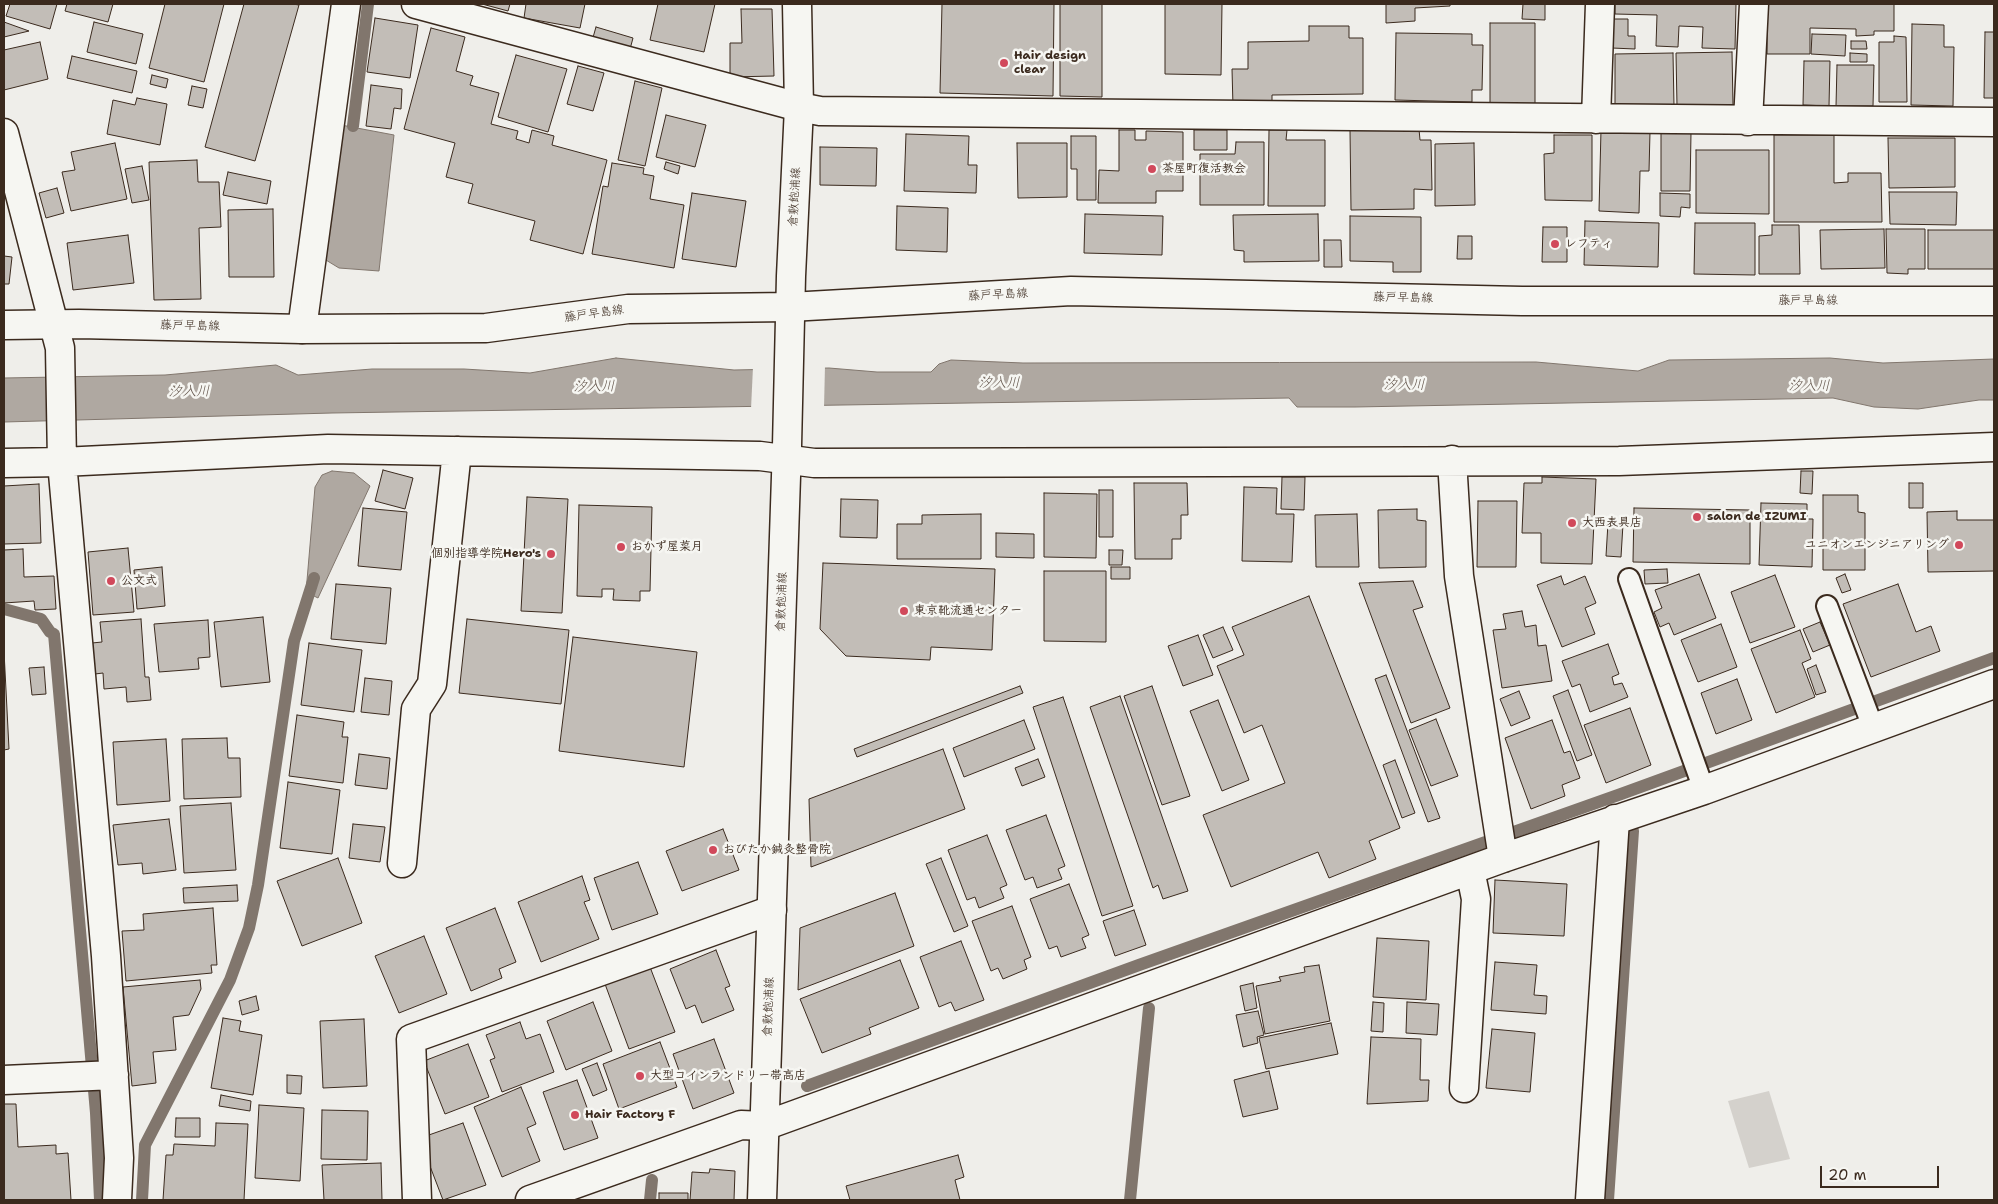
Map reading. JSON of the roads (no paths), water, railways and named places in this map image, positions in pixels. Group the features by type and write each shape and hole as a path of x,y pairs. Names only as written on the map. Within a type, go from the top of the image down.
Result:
{"street":[{"path":"302,328 346,4"},
{"path":"416,4 799,107 820,111 1994,122"},
{"name":"倉敷飽浦線","path":"762,1200 787,453 790,308 799,107 797,4"},
{"path":"1596,119 1600,4"},
{"path":"1748,121 1754,4"},
{"path":"4,133 56,336 62,454 106,956 101,1076 120,1158 117,1200"},
{"name":"藤戸早島線","path":"4,325 56,336 302,328 486,328 628,309 790,308 1071,291 1522,301 1994,301"},
{"path":"4,463 62,454 328,449 760,456 787,453 814,463 1619,461 1994,447"},
{"path":"402,863 416,709 432,684 458,451"},
{"path":"1452,460 1458,576 1502,853"},
{"path":"546,1197 740,1125 764,1126 1470,870 1502,853 1615,819 1701,782 1871,723 1994,684"},
{"path":"1590,1200 1615,819"},
{"path":"1464,1088 1476,898 1470,870"},
{"path":"416,1200 411,1038 772,910"},
{"path":"4,1080 101,1076"}],"lane":[{"path":"1629,579 1701,782"},
{"path":"1827,606 1871,723"}],"water":[{"path":"341,125 394,135 379,271 339,268 321,257"},
{"name":"汐入川","path":"616,358 734,370 829,368 877,372 931,372 939,364 951,360 1023,363 1536,362 1638,371 1669,360 1830,358 1883,363 1994,359 1994,400 1979,400 1918,409 1874,407 1833,398 1297,407 1289,398 332,413 4,422 4,378 165,375 276,365 298,375 372,369 464,369 530,373"},
{"path":"332,471 354,473 370,486 318,598 306,592 315,487 322,475"}],"waterway":[{"path":"353,126 368,4"},
{"path":"142,1200 145,1145 230,980 249,928 258,885 294,641 314,578"},
{"path":"4,609 41,619 50,632 54,634 96,1113 100,1200"},
{"path":"807,1086 1994,658"},
{"path":"1608,1200 1633,831"},
{"path":"1130,1200 1149,1008"},
{"path":"650,1200 652,1180"}],"place":[{"name":"Hair design clear","path":"1004,63"},
{"name":"茶屋町復活教会","path":"1152,169"},
{"name":"レフティ","path":"1555,244"},
{"name":"salon de IZUMI","path":"1697,517"},
{"name":"大西表具店","path":"1572,523"},
{"name":"ユニオンエンジニアリング","path":"1959,545"},
{"name":"おかず屋菜月","path":"621,547"},
{"name":"個別指導学院Hero's","path":"551,554"},
{"name":"公文式","path":"111,581"},
{"name":"東京靴流通センター","path":"904,611"},
{"name":"おびたか鍼灸整骨院","path":"713,850"},
{"name":"大型コインランドリー帯高店","path":"640,1076"},
{"name":"Hair Factory F","path":"575,1115"}]}
